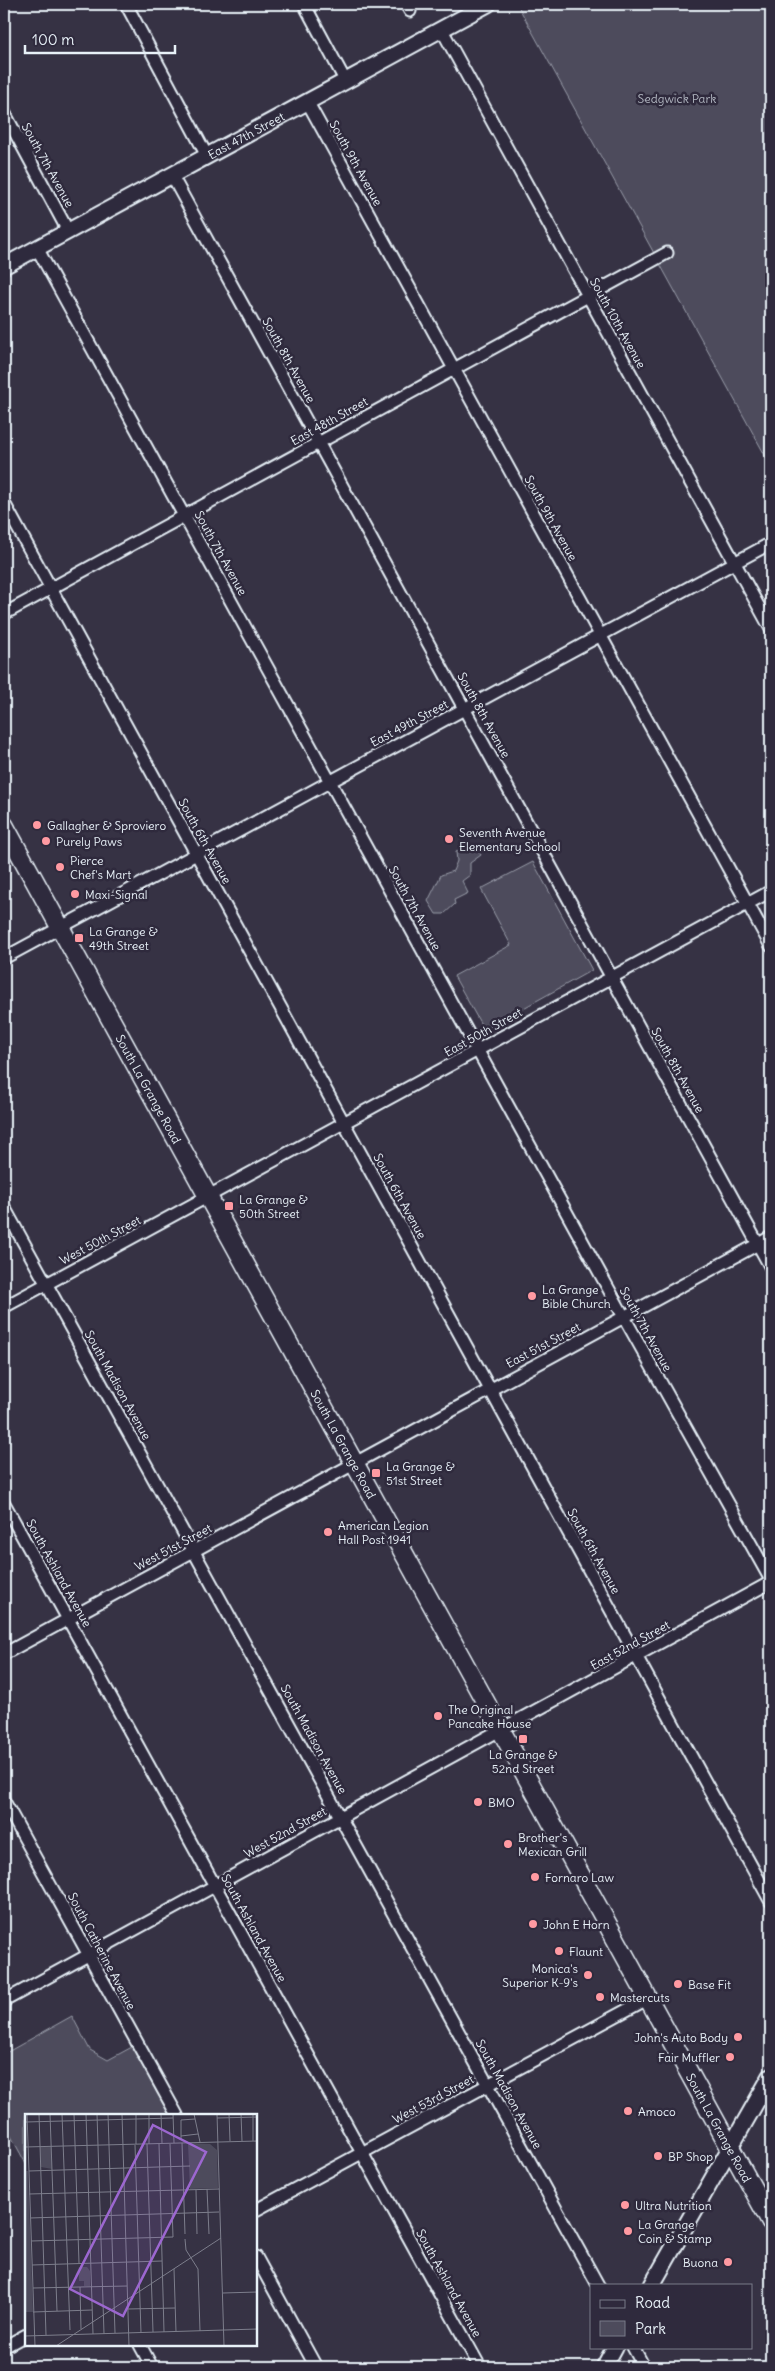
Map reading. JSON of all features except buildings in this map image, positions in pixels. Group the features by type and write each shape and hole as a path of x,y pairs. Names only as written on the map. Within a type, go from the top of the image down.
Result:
{"main road":[{"name":"East 47th Street","path":"4,266 488,4"},
{"name":"South La Grange Road","path":"4,824 771,2222"},
{"path":"653,2284 771,2076"},
{"path":"604,2367 614,2348"}],"street":[{"path":"126,4 208,156"},
{"path":"304,4 346,82"},
{"name":"South 10th Avenue","path":"442,30 771,629"},
{"name":"South 9th Avenue","path":"308,103 771,946"},
{"name":"South 7th Avenue","path":"4,112 68,232"},
{"name":"South 8th Avenue","path":"172,176 771,1268"},
{"name":"South 7th Avenue","path":"37,248 477,1051 771,1581"},
{"name":"East 48th Street","path":"4,614 667,253"},
{"name":"South 6th Avenue","path":"4,503 771,1902"},
{"name":"East 49th Street","path":"4,958 771,543"},
{"name":"East 50th Street","path":"208,1197 771,891"},
{"name":"West 50th Street","path":"4,1307 208,1197"},
{"name":"South Madison Avenue","path":"4,1207 342,1817 597,2284"},
{"name":"East 51st Street","path":"355,1464 771,1237"},
{"name":"West 51st Street","path":"4,1654 355,1464"},
{"name":"South Ashland Avenue","path":"4,1503 480,2367"},
{"name":"East 52nd Street","path":"501,1730 637,1657 771,1581"},
{"name":"West 52nd Street","path":"4,2001 501,1730"},
{"name":"South Catherine Avenue","path":"4,1801 90,1954 134,2040 176,2114"},
{"name":"West 53rd Street","path":"258,2209 649,1998"},
{"path":"258,2261 316,2367"},
{"path":"4,2347 25,2336"},
{"path":"141,2346 152,2367"},
{"path":"634,2348 644,2367"}],"green space":[{"name":"Sedgwick Park","path":"517,4 771,4 771,466"},
{"path":"472,845 476,846 481,855 470,863 470,875 462,881 468,893 454,900 455,904 444,914 436,914 428,901 441,875 453,871 457,861 456,852"},
{"path":"533,862 592,970 484,1030 454,976 511,945 481,889"},
{"path":"72,2016 90,2050 108,2060 132,2047 168,2114 25,2114 25,2162 4,2123 4,2054"}],"place":[{"name":"Gallagher & Sproviero","path":"37,825"},
{"name":"Seventh Avenue Elementary School","path":"449,839"},
{"name":"Purely Paws","path":"46,841"},
{"name":"Pierce Chef's Mart","path":"60,867"},
{"name":"Maxi-Signal","path":"75,894"},
{"name":"La Grange & 49th Street","path":"79,938"},
{"name":"La Grange & 50th Street","path":"229,1206"},
{"name":"La Grange Bible Church","path":"532,1296"},
{"name":"La Grange & 51st Street","path":"376,1473"},
{"name":"American Legion Hall Post 1941","path":"328,1532"},
{"name":"The Original Pancake House","path":"438,1716"},
{"name":"La Grange & 52nd Street","path":"523,1739"},
{"name":"BMO","path":"478,1802"},
{"name":"Brother's Mexican Grill","path":"508,1844"},
{"name":"Fornaro Law","path":"535,1877"},
{"name":"John E Horn","path":"533,1924"},
{"name":"Flaunt","path":"559,1951"},
{"name":"Monica's Superior K-9's","path":"588,1975"},
{"name":"Base Fit","path":"678,1984"},
{"name":"Mastercuts","path":"600,1997"},
{"name":"John's Auto Body","path":"738,2037"},
{"name":"Fair Muffler","path":"730,2057"},
{"name":"Amoco","path":"628,2111"},
{"name":"BP Shop","path":"658,2156"},
{"name":"Ultra Nutrition","path":"625,2205"},
{"name":"La Grange Coin & Stamp","path":"628,2231"},
{"name":"Buona","path":"728,2262"}]}
